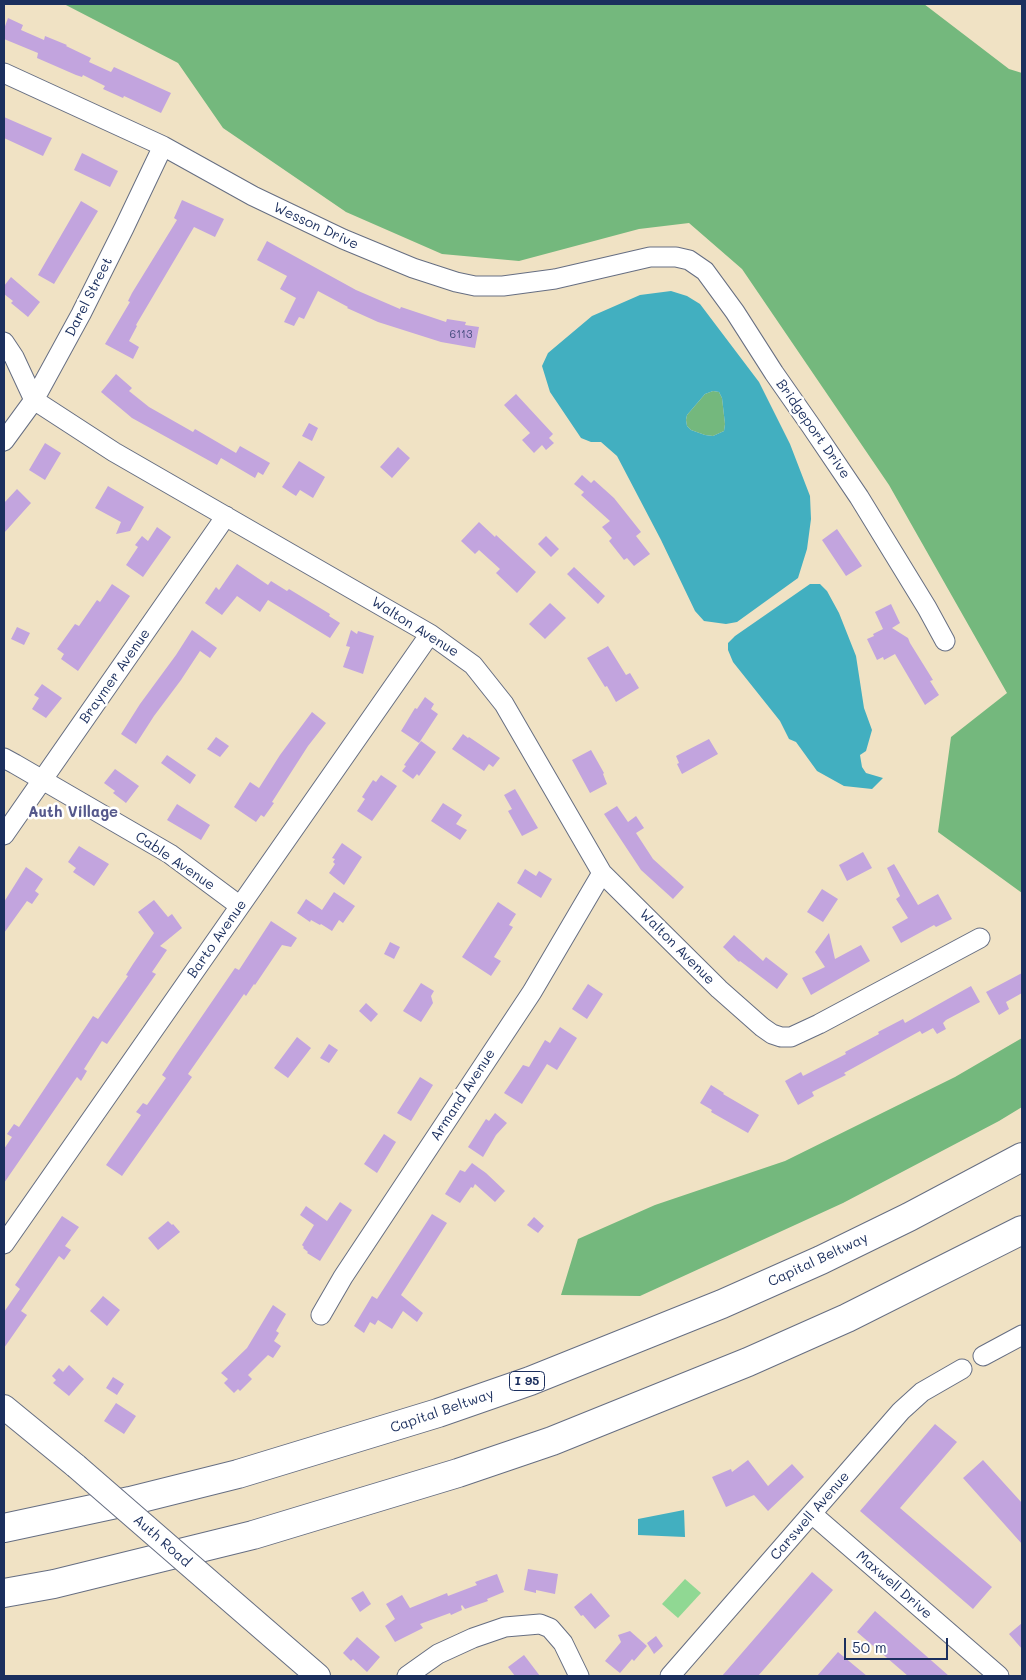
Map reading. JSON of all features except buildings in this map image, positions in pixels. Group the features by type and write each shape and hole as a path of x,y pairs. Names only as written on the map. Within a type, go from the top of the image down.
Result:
{"highway":[{"name":"Capital Beltway","path":"4,1528 130,1501 238,1474 438,1413 530,1381 713,1308 794,1272 909,1217 1022,1157"},
{"path":"4,1593 54,1584 253,1535 458,1473 552,1441 748,1362 847,1318 1022,1230"}],"main road":[{"name":"Auth Road","path":"4,1407 76,1466 312,1674"}],"street":[{"name":"Wesson Drive","path":"4,72 162,146 253,196 343,240 413,268 456,282 475,286 512,285 555,279 650,257"},
{"name":"Darel Street","path":"4,441 34,400 124,228 162,146"},
{"name":"Bridgeport Drive","path":"650,257 676,257 689,260 705,271 735,312 774,373 860,497 945,641"},
{"path":"4,342 14,357 34,400"},
{"name":"Walton Avenue","path":"34,400 114,452 430,634 474,665 504,704 602,873 719,989 772,1034 791,1037 820,1024 980,938"},
{"name":"Braymer Avenue","path":"4,835 226,516"},
{"name":"Barto Avenue","path":"4,1244 430,634"},
{"name":"Cable Avenue","path":"4,758 170,854 240,906"},
{"name":"Armand Avenue","path":"321,1315 342,1277 532,992 602,873"},
{"path":"983,1356 1022,1335"},
{"name":"Carswell Avenue","path":"670,1676 915,1397 962,1369"},
{"name":"Maxwell Drive","path":"812,1514 999,1676"},
{"path":"407,1676 438,1654 473,1638 504,1627 531,1624 540,1624 550,1628 563,1643 579,1676"}],"green space":[{"path":"64,4 924,4 1009,69 1022,73 1022,893 938,832 951,737 1007,693 889,485 742,269 689,223 639,229 519,261 442,254 346,212 223,128 178,63"},
{"path":"713,391 719,392 722,398 725,424 724,431 713,436 691,430 687,426 686,420 687,415 705,394"},
{"path":"1022,1038 1022,1107 999,1121 843,1203 640,1296 561,1295 578,1239 655,1205 785,1161 955,1077"},
{"path":"685,1579 701,1593 678,1618 662,1604"}],"water":[{"path":"671,291 687,296 700,304 759,382 790,444 810,496 811,519 807,549 798,578 737,622 726,624 704,621 695,611 661,540 617,456 601,442 591,442 581,438 550,392 542,366 548,353 592,316 640,295","holes":["713,391 719,392 722,398 724,431 713,436 691,430 687,426 687,415 705,394"]},
{"path":"810,584 820,584 827,591 839,613 856,656 864,708 872,730 866,751 860,755 862,767 866,773 883,778 872,789 844,786 817,771 796,742 789,739 780,721 733,662 728,650 728,643 735,636"},
{"path":"684,1510 685,1537 638,1535 638,1519"}],"district":[{"name":"Auth Village","path":"73,812"}]}
